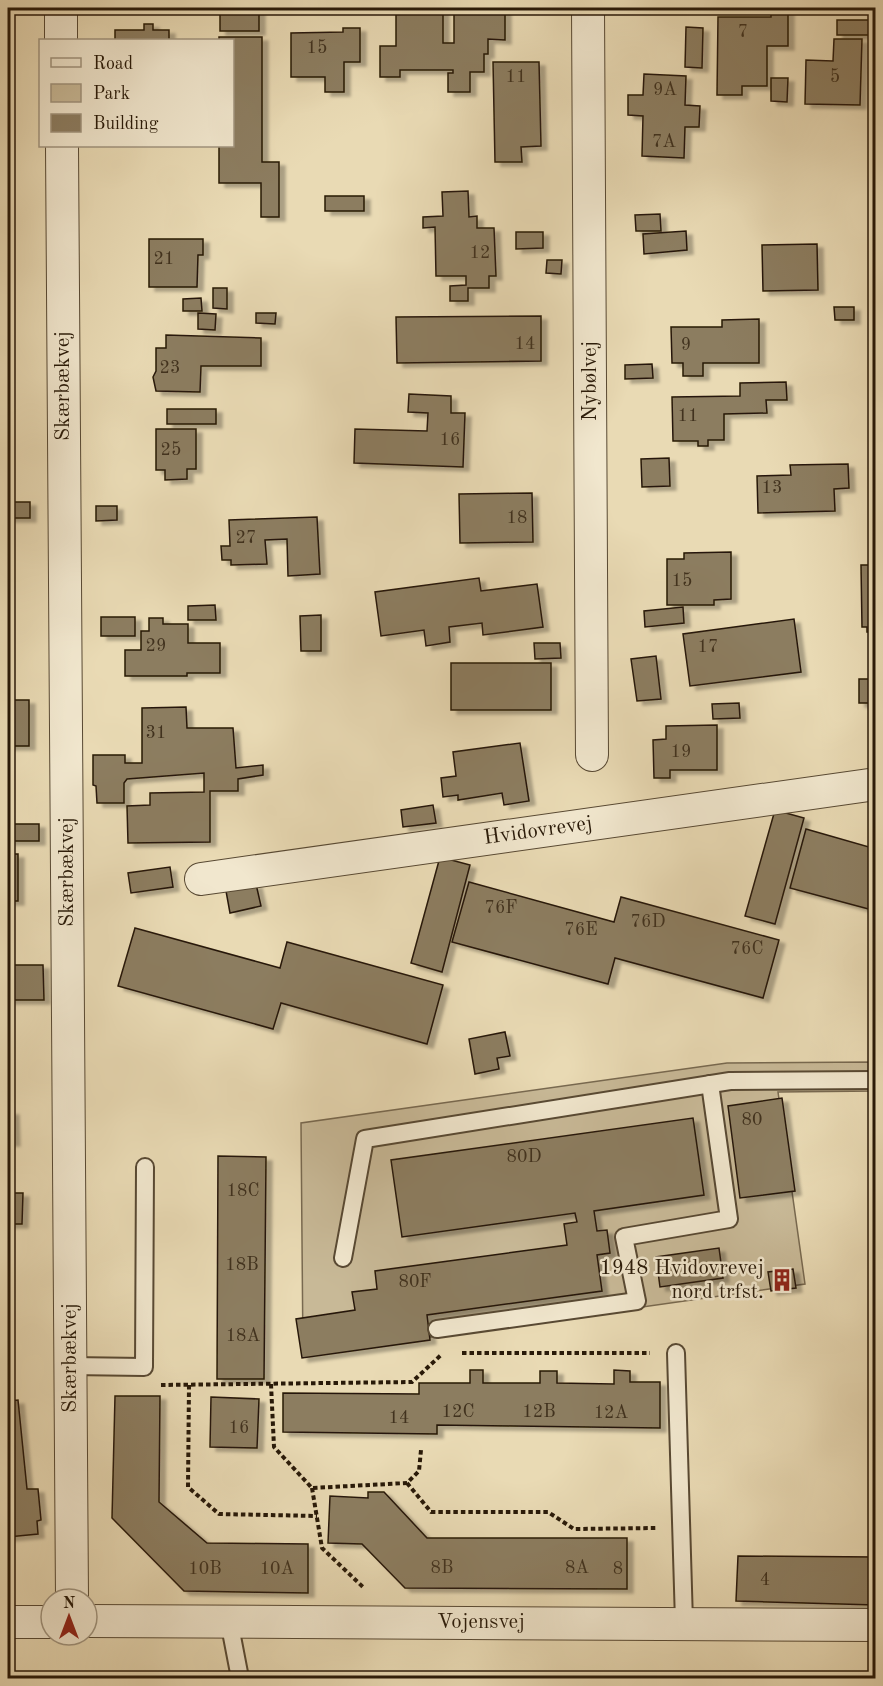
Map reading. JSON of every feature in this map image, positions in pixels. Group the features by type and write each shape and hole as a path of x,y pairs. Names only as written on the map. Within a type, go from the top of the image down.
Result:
{"street":[{"path":"61,8 61,39"},
{"name":"Nybølvej","path":"588,8 592,755"},
{"name":"Skærbækvej","path":"62,147 72,1587"},
{"name":"Hvidovrevej","path":"201,879 876,784"},
{"name":"Vojensvej","path":"99,1621 684,1622 876,1625"},
{"path":"8,1622 39,1622"}],"lane":[{"path":"344,1258 365,1139 730,1081 876,1080"},
{"path":"437,1329 637,1301 624,1237 729,1219 710,1084"},
{"path":"70,1366 144,1367 145,1167"},
{"path":"676,1353 684,1622"},
{"path":"229,1621 240,1678"}],"path":[{"path":"155,1385 412,1382 442,1353"},
{"path":"454,1353 676,1353"},
{"path":"271,1384 274,1447 312,1488 322,1548 400,1621"},
{"path":"189,1385 188,1487 219,1514 317,1516"},
{"path":"312,1488 407,1483 419,1472 421,1450"},
{"path":"407,1483 431,1512 548,1512 574,1529 681,1528"}],"green space":[{"path":"875,1062 875,1091 778,1092 805,1284 303,1355 301,1123 727,1063"}],"building":[{"path":"220,8 259,8 259,31 220,31"},
{"path":"396,8 443,8 443,43 454,43 454,8 505,8 505,40 488,39 488,54 484,54 484,72 470,72 470,92 448,92 448,73 453,73 453,70 400,70 400,77 380,77 380,46 396,46"},
{"path":"771,10 788,10 788,46 767,46 767,86 742,86 742,95 717,95 718,17 771,17"},
{"path":"837,20 872,20 872,35 837,35"},
{"path":"144,24 153,24 153,30 169,30 169,39 115,39 115,30 144,30"},
{"path":"686,27 703,28 702,68 685,67"},
{"path":"343,28 360,28 360,62 344,62 344,92 325,92 325,77 291,77 291,33 343,32"},
{"path":"219,37 262,37 262,162 279,162 279,217 261,217 261,183 219,183 219,147 234,147 234,39 219,39"},
{"path":"834,39 862,39 860,105 805,104 806,60 833,61"},
{"path":"493,62 539,62 541,146 521,147 522,162 495,162"},
{"path":"644,74 686,76 685,105 700,106 699,127 685,127 684,158 642,156 643,116 628,115 628,95 643,95"},
{"path":"771,78 788,78 787,102 771,101"},
{"path":"468,191 469,217 477,216 477,228 494,228 496,276 489,276 489,288 468,288 468,301 450,301 450,286 466,285 466,276 436,276 435,227 423,228 423,217 443,216 442,192"},
{"path":"325,196 364,196 364,211 325,211"},
{"path":"660,214 661,231 636,231 635,215"},
{"path":"686,231 687,250 644,254 643,234"},
{"path":"516,232 543,232 543,248 516,249"},
{"path":"149,239 203,239 203,255 198,255 197,287 149,287"},
{"path":"817,244 818,290 763,291 762,245"},
{"path":"547,260 562,260 561,274 546,273"},
{"path":"213,288 227,288 227,309 213,308"},
{"path":"201,298 202,311 183,311 183,299"},
{"path":"834,307 854,307 854,320 835,320"},
{"path":"198,313 216,314 215,330 198,329"},
{"path":"256,313 276,313 275,324 256,323"},
{"path":"541,316 541,361 397,363 396,317"},
{"path":"759,319 759,363 703,363 703,376 683,376 683,363 672,363 671,327 722,327 722,320"},
{"path":"166,335 261,338 261,366 201,366 200,392 156,391 153,377 156,371 156,348 166,348"},
{"path":"652,364 653,378 625,379 625,365"},
{"path":"786,382 787,400 766,400 767,413 724,414 724,440 708,440 708,446 698,446 698,441 673,441 672,397 740,396 740,383"},
{"path":"409,394 451,396 451,413 465,413 463,467 354,463 355,429 427,431 428,413 408,412"},
{"path":"167,409 216,409 216,424 167,424"},
{"path":"156,429 196,429 196,469 187,469 187,479 165,480 165,470 156,470"},
{"path":"669,458 670,486 642,487 641,459"},
{"path":"848,464 849,488 834,489 835,511 758,513 757,476 791,475 790,465"},
{"path":"532,493 533,542 460,543 459,494"},
{"path":"8,502 30,502 30,518 8,518"},
{"path":"96,506 117,506 117,520 96,521"},
{"path":"317,517 320,574 288,576 287,539 265,540 267,564 231,565 231,560 222,560 221,546 230,546 229,520"},
{"path":"731,552 731,599 714,600 714,605 667,605 667,559 684,559 684,553"},
{"path":"861,565 876,565 876,743 873,703 859,703 859,679 873,679 873,632 867,632 867,627 862,627"},
{"path":"479,578 481,591 537,584 543,627 483,635 482,623 449,627 450,642 426,646 424,630 381,636 375,592"},
{"path":"215,605 216,620 188,620 188,606"},
{"path":"683,607 684,623 645,627 644,611"},
{"path":"321,615 321,651 301,651 300,616"},
{"path":"101,617 135,617 135,636 101,636"},
{"path":"149,618 163,618 163,624 188,624 188,643 220,643 220,673 187,673 187,676 125,676 125,650 141,650 141,631 149,631"},
{"path":"794,619 801,672 690,686 683,634"},
{"path":"534,643 560,643 561,658 535,659"},
{"path":"656,656 661,699 637,701 631,659"},
{"path":"451,663 551,663 551,710 451,710"},
{"path":"8,700 29,700 29,746 8,746"},
{"path":"739,703 740,718 713,719 712,704"},
{"path":"186,707 187,728 233,728 236,768 263,765 263,775 238,779 238,791 210,791 210,842 128,843 127,806 150,805 150,793 204,792 204,773 127,779 124,783 124,803 97,803 96,786 93,785 93,755 125,755 125,763 142,763 142,708"},
{"path":"717,725 717,770 670,770 670,778 654,778 653,740 666,739 666,726"},
{"path":"520,743 529,801 504,805 502,793 458,800 458,795 443,797 441,778 456,776 453,752"},
{"path":"433,805 436,823 403,827 401,810"},
{"path":"775,810 804,818 775,924 745,916"},
{"path":"8,824 39,824 39,841 8,841"},
{"path":"806,829 876,849 876,911 790,888"},
{"path":"8,854 18,854 18,901 8,901"},
{"path":"440,857 470,865 442,972 411,963"},
{"path":"170,867 173,887 131,893 128,873"},
{"path":"469,882 614,922 621,897 779,940 763,998 615,958 608,984 452,942"},
{"path":"256,884 261,906 230,913 226,891"},
{"path":"135,928 280,968 287,942 443,985 427,1044 281,1003 273,1029 118,986"},
{"path":"8,965 43,965 44,1000 8,1000"},
{"path":"505,1032 510,1056 497,1058 499,1069 475,1074 469,1039"},
{"path":"782,1098 795,1191 740,1198 728,1106"},
{"path":"8,1111 13,1111 14,1142 8,1142"},
{"path":"693,1118 704,1195 594,1211 597,1231 607,1230 610,1253 597,1255 602,1291 427,1315 430,1340 302,1358 296,1319 355,1310 352,1292 377,1289 375,1271 567,1245 564,1224 577,1222 575,1213 402,1237 391,1160"},
{"path":"218,1156 266,1157 264,1379 217,1379"},
{"path":"8,1193 23,1193 22,1224 8,1224"},
{"path":"719,1248 723,1278 660,1287 656,1257"},
{"name":"1948 Hvidovrevej nord trfst.","path":"793,1269 796,1288 771,1291 768,1272"},
{"path":"470,1370 483,1370 483,1383 540,1383 540,1371 557,1371 557,1383 614,1384 614,1370 630,1371 630,1382 660,1382 660,1428 437,1425 437,1434 283,1432 283,1393 419,1394 419,1383 470,1383"},
{"path":"115,1396 160,1396 159,1502 207,1543 308,1544 308,1593 184,1591 112,1518"},
{"path":"211,1397 259,1399 257,1448 210,1447"},
{"path":"18,1400 27,1489 38,1489 41,1520 37,1521 38,1534 8,1537 8,1401"},
{"path":"368,1492 384,1492 427,1538 627,1538 627,1589 405,1588 362,1544 328,1543 330,1496 368,1498"},
{"path":"738,1556 876,1557 876,1605 736,1601"}],"place":[{"name":"1948 Hvidovrevej nord trfst.","path":"782,1280"}]}
